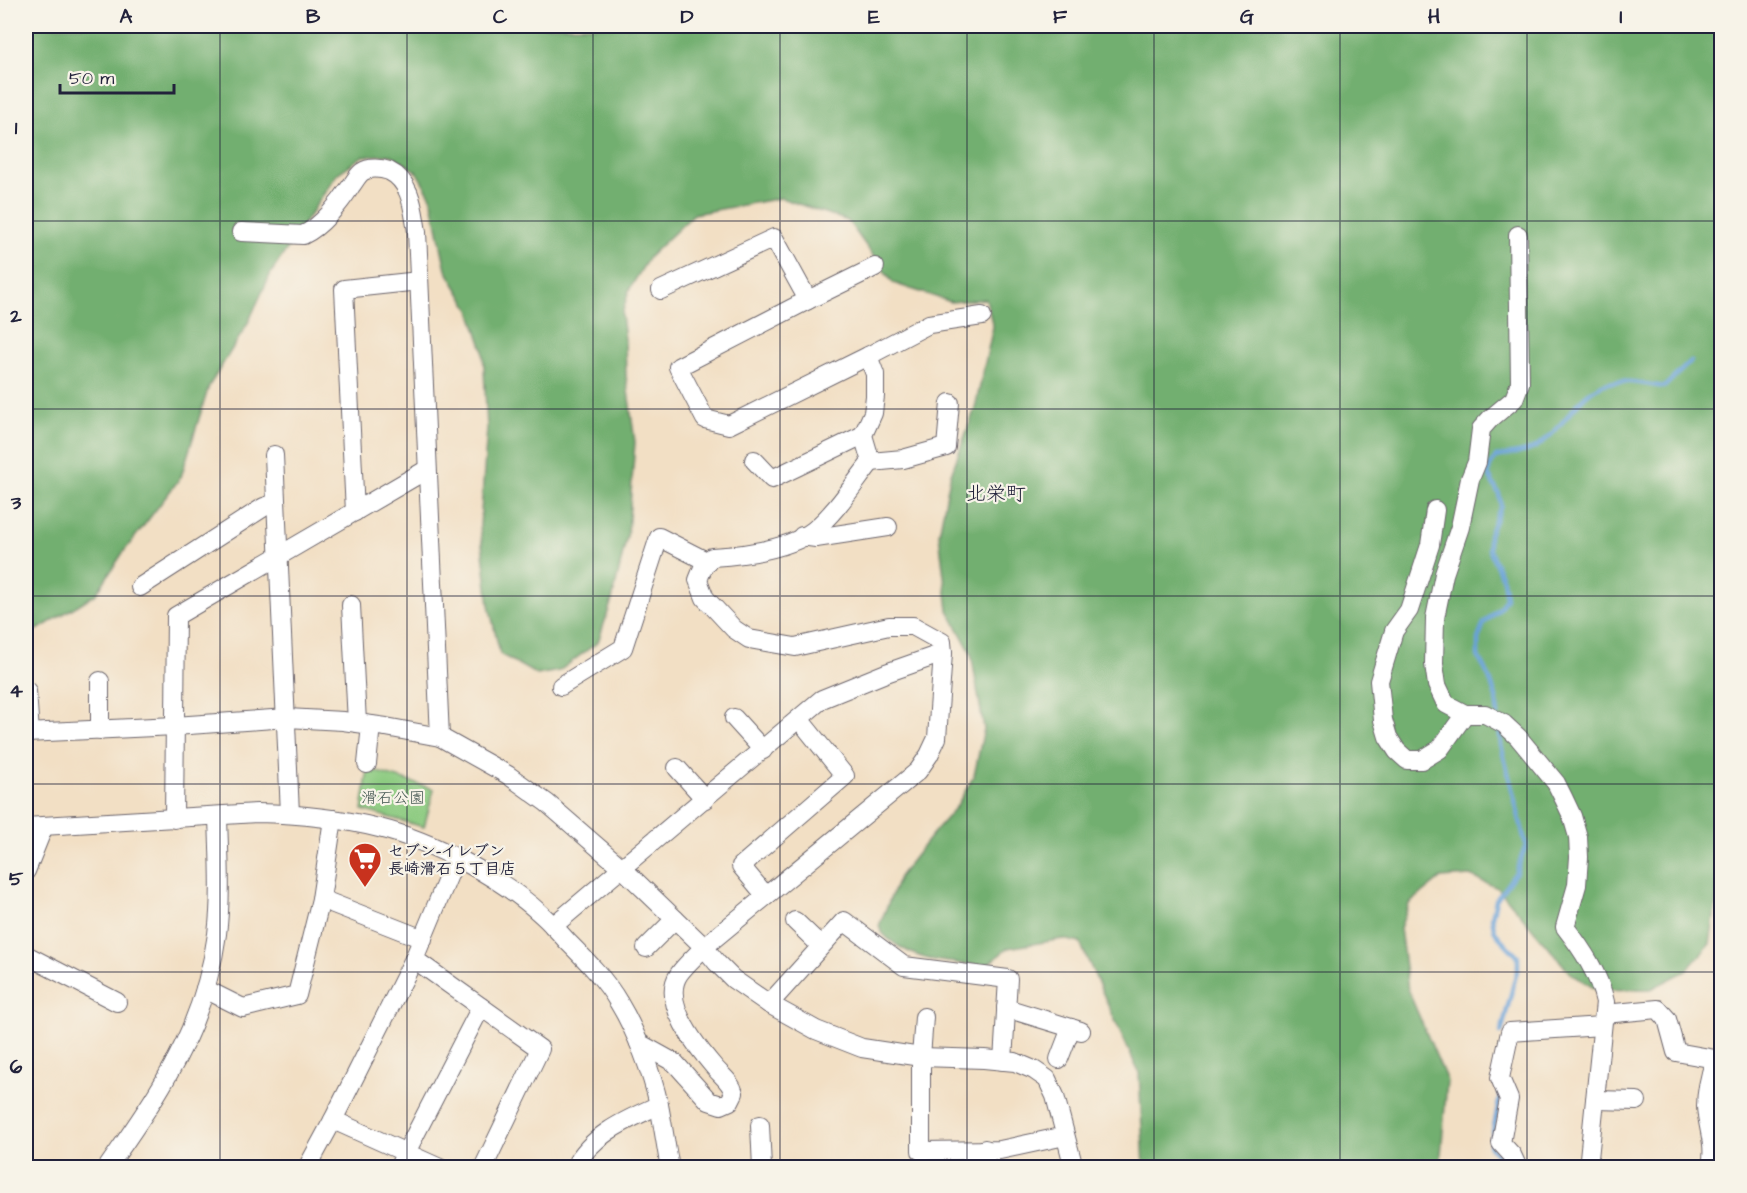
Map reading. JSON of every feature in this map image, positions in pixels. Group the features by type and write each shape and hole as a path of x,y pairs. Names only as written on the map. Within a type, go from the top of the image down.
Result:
{"street":[{"path":"242,232 303,235 310,232 320,225 351,187 356,177 364,170 375,168 386,170 399,178 412,202 417,232 426,470 440,737"},
{"path":"1518,235 1520,382 1514,399 1481,429 1477,462 1470,479 1460,527 1444,574 1435,618 1434,664 1437,685 1446,704 1465,714 1485,714 1504,724 1518,737 1556,783 1572,816 1578,837 1579,857 1577,885 1565,927 1602,987 1605,1002 1588,1167"},
{"path":"661,290 774,238 808,300"},
{"path":"875,267 678,367 705,420 729,425 929,324 982,316"},
{"path":"355,512 344,289 419,281"},
{"path":"754,460 772,479 863,435 873,413 876,396 875,374 867,356"},
{"path":"639,1043 675,1064 709,1101 721,1105 726,1104 732,1098 734,1093 731,1085 698,1048 680,1019 674,1001 674,986 679,974 704,947 918,771 937,738 942,642 913,626 889,626 795,647 749,639 734,629 705,598 699,580 704,565 712,558 744,555 788,543 813,531 871,462 903,459 946,447 950,403"},
{"path":"863,435 871,462"},
{"path":"274,455 290,814"},
{"path":"174,819 176,616 426,470"},
{"path":"140,587 264,507 276,503"},
{"path":"1435,510 1430,545 1409,610 1394,631 1379,681 1383,720 1388,737 1397,751 1407,760 1422,760 1440,749 1465,714"},
{"path":"802,536 816,538 888,527"},
{"path":"561,686 623,648 659,537 708,562"},
{"path":"351,604 367,764"},
{"path":"553,926 822,699 943,653"},
{"path":"100,681 100,730"},
{"path":"26,691 28,733 287,718 364,724 440,737 508,775 547,803 622,868 704,947 733,979 769,1004 816,1030 862,1048 921,1057 1015,1062 1034,1070 1047,1079 1059,1109 1074,1167"},
{"path":"734,718 763,750"},
{"path":"766,896 741,866 845,776 799,719"},
{"path":"677,768 705,799"},
{"path":"26,871 35,827 257,813 290,814 379,828 417,840 456,858 503,885 541,914 602,977 620,1003 639,1043 659,1105 670,1167"},
{"path":"107,1167 166,1079 196,1018 217,935 219,914 218,816"},
{"path":"205,989 243,1008 297,995 321,899 333,819"},
{"path":"307,1167 414,959 456,858"},
{"path":"321,899 423,939"},
{"path":"645,948 675,919"},
{"path":"795,921 821,946"},
{"path":"769,1004 844,921 904,966 1008,979 1003,1061"},
{"path":"26,955 117,1002"},
{"path":"414,959 540,1049 483,1167"},
{"path":"402,1160 481,1006"},
{"path":"1006,1008 1076,1030 1059,1059"},
{"path":"1518,1167 1512,1155 1501,1143 1509,1099 1500,1078 1510,1032 1603,1020 1658,1009 1667,1019 1676,1052 1718,1058 1708,1081 1706,1107 1714,1156 1710,1167"},
{"path":"924,1017 921,1057 921,1151 986,1158 1000,1150 1065,1136"},
{"path":"1595,1100 1637,1101"},
{"path":"574,1167 585,1150 600,1136 659,1105"},
{"path":"333,1120 402,1160 440,1167"},
{"path":"760,1125 762,1167"}],"green space":[{"path":"26,26 1716,26 1722,31 1722,841 1710,944 1686,971 1651,989 1597,990 1570,973 1498,888 1470,876 1441,878 1409,904 1400,928 1408,990 1447,1081 1440,1167 1144,1167 1139,1073 1080,943 1063,939 1008,948 986,966 936,960 916,955 893,942 879,926 899,877 956,807 974,776 984,729 971,653 948,610 939,534 950,477 975,408 993,327 986,299 951,302 893,283 848,221 781,198 694,214 649,257 629,290 622,314 626,376 635,442 628,532 612,600 598,642 559,671 537,675 500,654 489,605 480,526 487,428 483,350 470,310 446,270 431,197 416,171 391,155 363,156 337,174 271,273 247,325 209,386 181,477 122,554 96,594 39,629 26,633"},
{"name":"滑石公園","path":"368,769 434,789 424,827 362,810"}],"waterway":[{"path":"1498,715 1496,697 1478,656 1478,639 1484,623 1499,609 1506,598 1503,580 1489,549 1489,535 1501,506 1499,494 1488,474 1490,466 1496,457 1528,451 1542,443 1591,391 1600,386 1623,382 1664,387 1691,361"},
{"path":"1499,726 1501,745 1526,845 1516,872 1496,900 1492,917 1494,929 1499,937 1518,957 1518,967 1501,1033"},
{"path":"1499,1094 1490,1147 1507,1164"}],"place":[{"name":"セブン-イレブン 長崎滑石５丁目店","path":"365,888"}],"district":[{"name":"北栄町","path":"996,493"}]}
